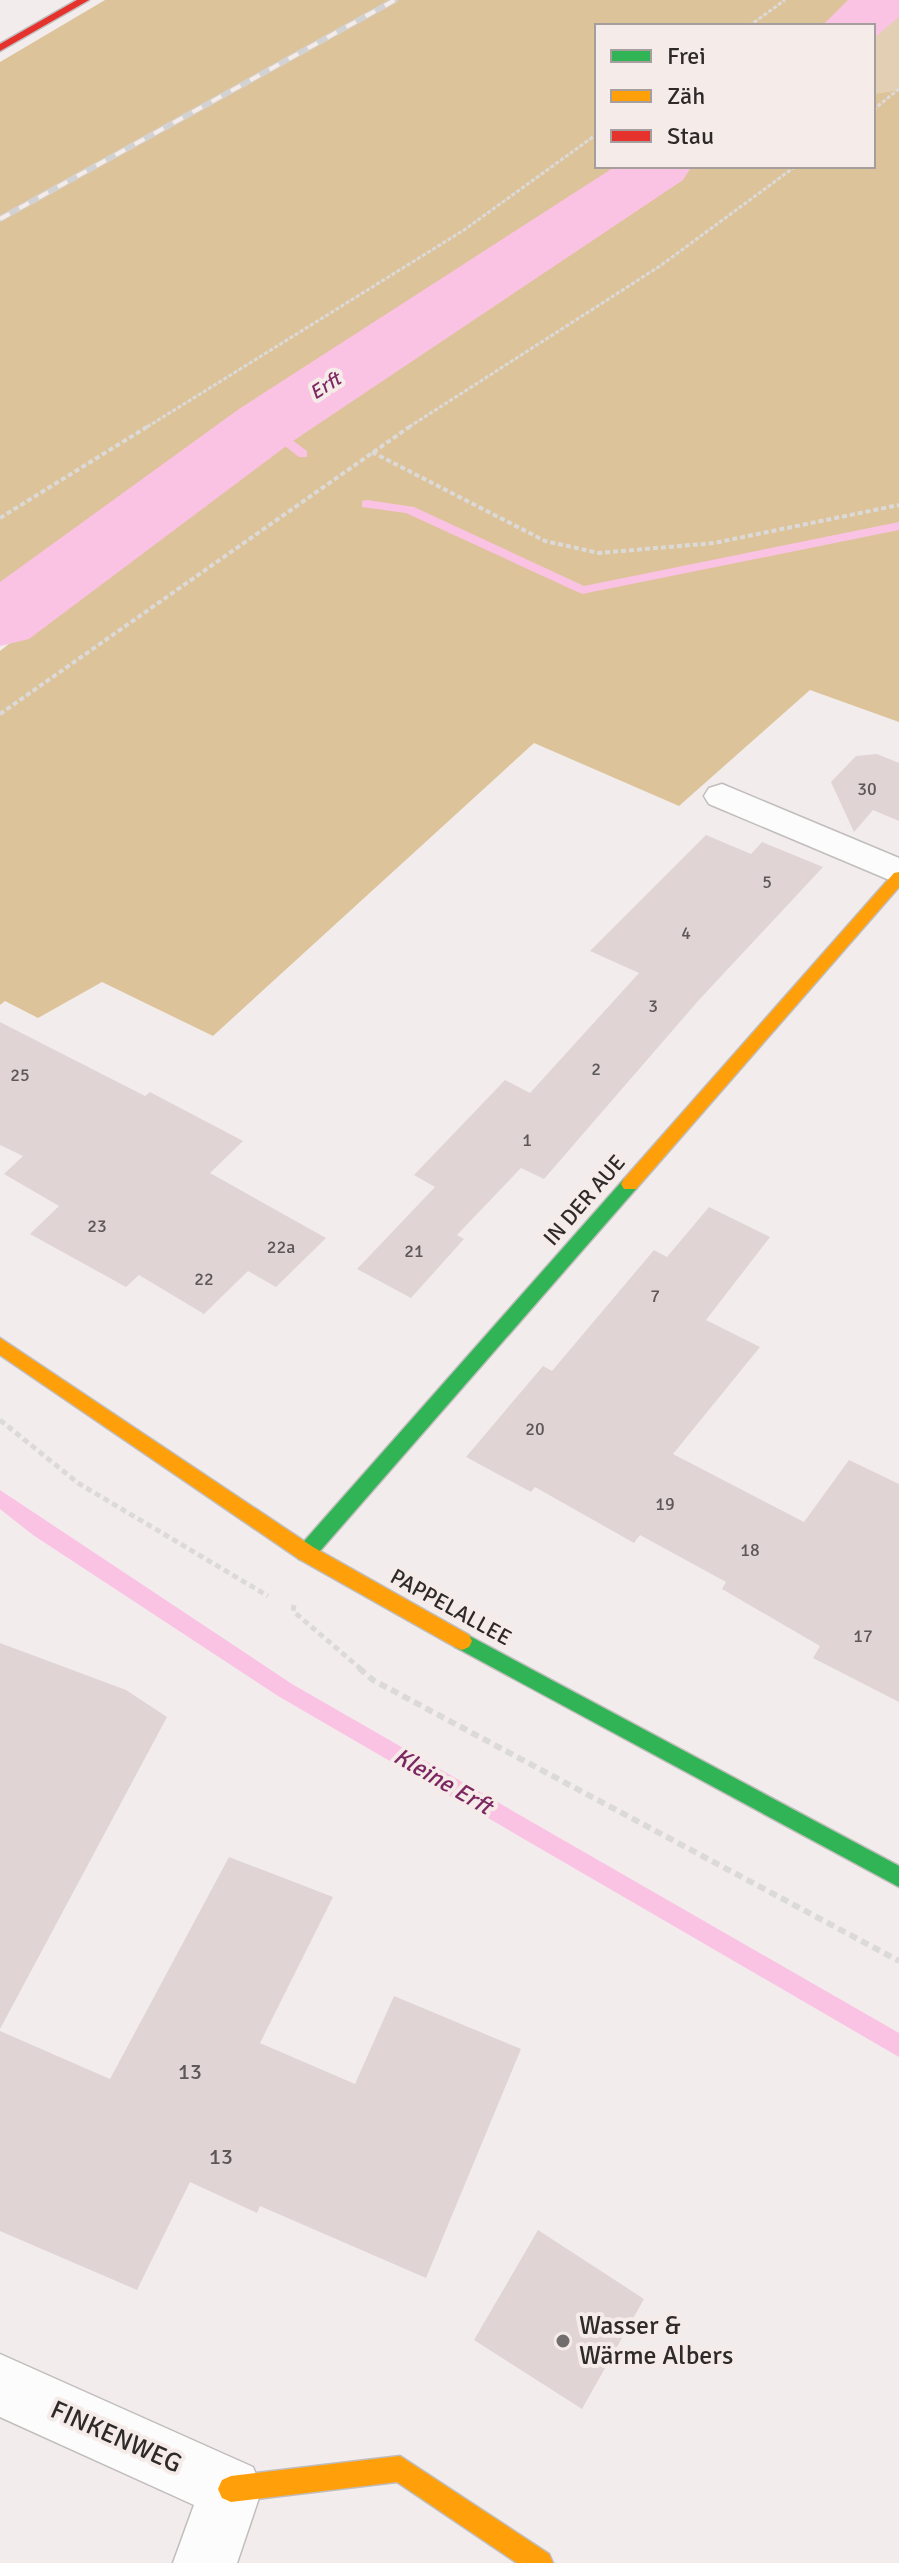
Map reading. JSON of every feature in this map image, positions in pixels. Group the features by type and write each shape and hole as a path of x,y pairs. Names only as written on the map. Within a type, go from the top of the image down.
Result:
{"street":[{"path":"0,48 84,0"},
{"path":"722,796 899,874"},
{"name":"IN DER AUE","path":"306,1553 899,874"},
{"name":"PAPPELALLEE","path":"0,1345 306,1553 552,1692 899,1877"},
{"name":"FINKENWEG","path":"0,2385 231,2489"},
{"path":"205,2563 231,2489 400,2469 540,2563"}],"path":[{"path":"752,24 785,0"},
{"path":"875,108 899,89"},
{"path":"0,518 464,230 595,135"},
{"path":"0,714 371,451 660,266 793,168"},
{"path":"371,451 545,541 599,553 714,543 899,505"},
{"path":"0,1420 78,1483 293,1611 373,1680 899,1961"},
{"path":"293,1611 306,1553"}],"shaded area":[{"path":"105,0 864,0 834,24 595,24 595,168 635,168 0,590 0,62"},
{"path":"899,6 899,90 875,94 875,24"},
{"path":"899,90 899,722 810,690 679,806 534,743 213,1036 102,982 38,1018 5,1001 0,1005 0,651 296,415 677,168 875,168 875,94"}],"building":[{"path":"877,754 899,763 899,821 873,810 854,832 831,782 856,756"},
{"path":"706,835 751,854 762,842 823,867 698,1001 544,1179 521,1168 457,1235 464,1239 411,1298 357,1269 435,1187 414,1175 505,1080 530,1093 639,973 590,951"},
{"path":"0,1022 145,1096 150,1092 243,1141 210,1173 326,1238 276,1287 248,1271 204,1314 139,1275 126,1287 30,1234 59,1206 4,1174 23,1156 0,1145"},
{"path":"709,1207 770,1237 706,1320 760,1347 673,1454 804,1522 849,1460 899,1484 899,1702 813,1658 820,1646 722,1589 726,1582 640,1535 634,1543 535,1487 531,1492 466,1457 543,1366 552,1371 654,1250 667,1257"},
{"path":"0,1643 126,1690 167,1717 0,2029"},
{"path":"229,1857 333,1897 260,2043 355,2084 394,1996 521,2049 426,2278 260,2206 257,2213 190,2182 137,2290 0,2231 0,2031 110,2079"},
{"path":"538,2230 644,2299 582,2409 474,2340"}],"waterway":[{"name":"Erft","path":"854,24 884,0"},
{"name":"Erft","path":"0,621 266,425 657,168"},
{"path":"266,425 303,454"},
{"path":"367,504 409,510 582,590 899,526"},
{"name":"Kleine Erft","path":"0,1498 40,1529 285,1690 899,2046"}],"railway":[{"path":"0,219 395,0"}],"traffic: fast":[{"path":"306,1553 630,1184"},
{"path":"462,1641 899,1877"}],"traffic: slow":[{"path":"630,1184 899,877"},
{"path":"0,1345 306,1553 462,1641"},
{"path":"231,2489 400,2469 540,2563"}],"traffic: jam":[{"path":"0,48 84,0"}],"place":[{"name":"Wasser & Wärme Albers","path":"563,2341"}]}
